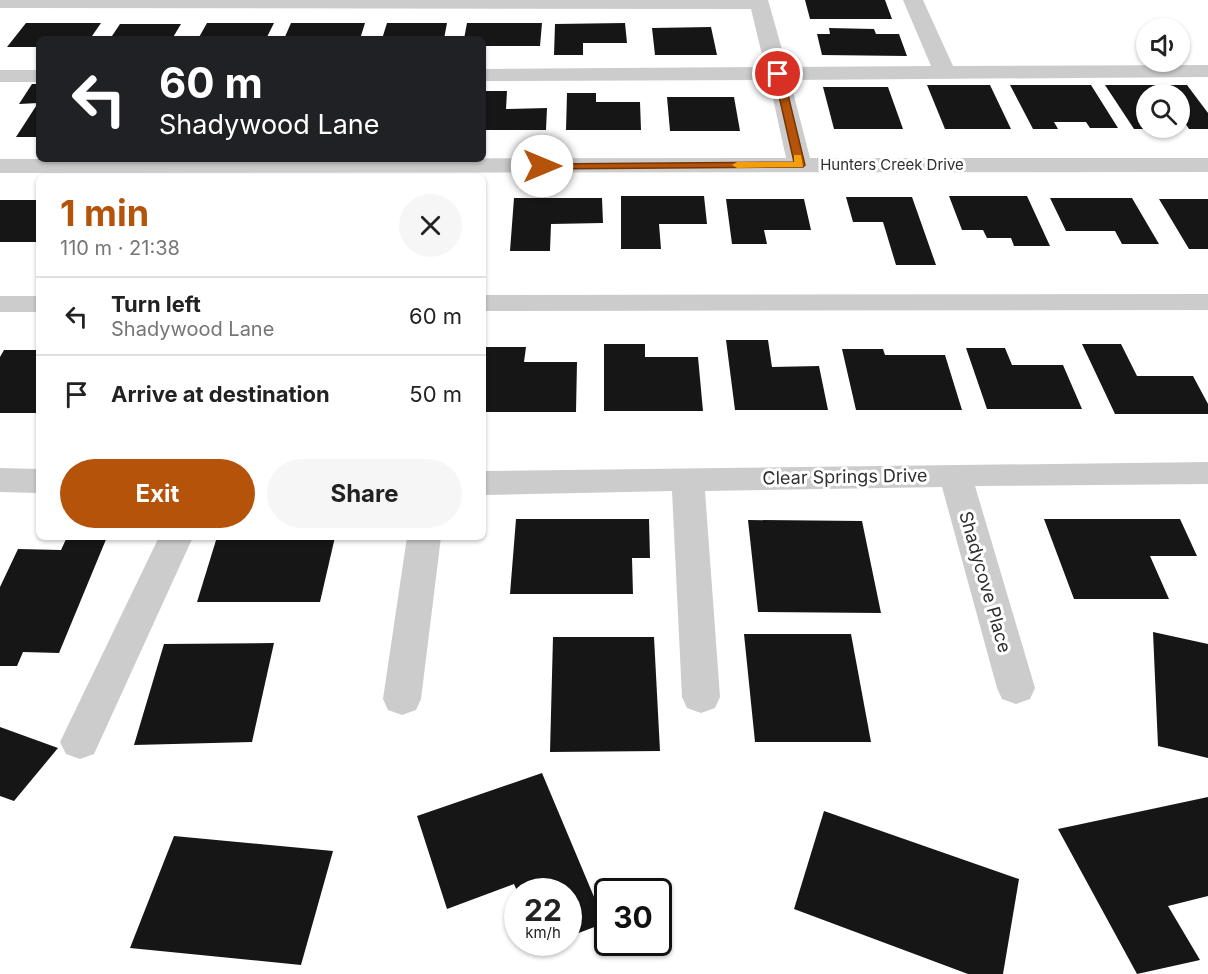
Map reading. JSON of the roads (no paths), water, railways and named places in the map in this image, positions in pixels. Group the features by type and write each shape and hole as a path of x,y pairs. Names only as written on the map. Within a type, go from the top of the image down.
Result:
{"street":[{"path":"913,0 945,73"},
{"path":"0,2 758,2 800,165"},
{"path":"486,75 1208,71"},
{"path":"0,76 36,76"},
{"name":"Hunters Creek Drive","path":"0,166 1208,165"},
{"path":"486,303 1208,302"},
{"path":"0,304 36,304"},
{"name":"Clear Springs Drive","path":"486,483 1208,473"},
{"name":"Shadycove Place","path":"955,475 1016,688"},
{"path":"0,480 36,481"},
{"path":"688,480 701,697"},
{"path":"80,742 175,540"},
{"path":"402,699 424,540"}]}
